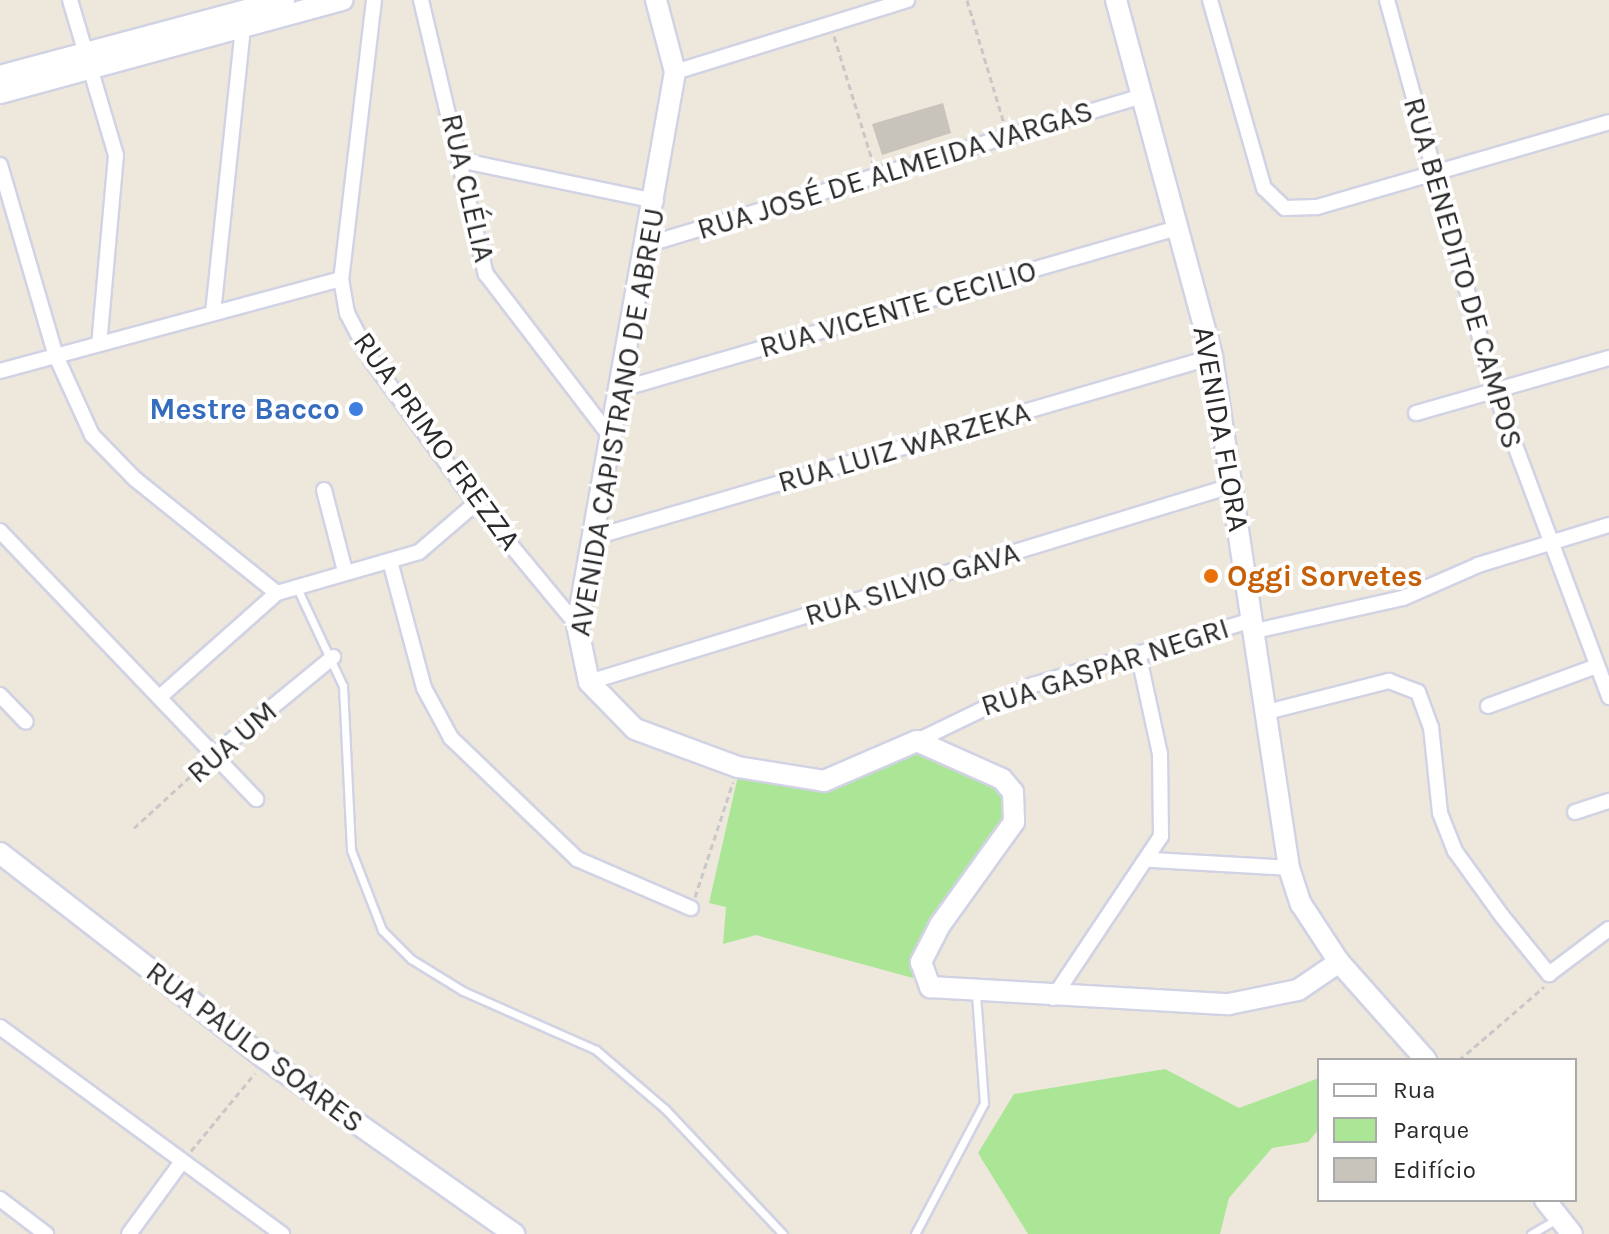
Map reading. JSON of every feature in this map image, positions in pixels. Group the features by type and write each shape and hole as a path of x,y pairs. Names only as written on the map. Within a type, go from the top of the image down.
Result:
{"street":[{"path":"70,0 90,61 116,165 99,344"},
{"path":"244,22 284,0"},
{"path":"0,76 90,61 343,0"},
{"name":"RUA PRIMO FREZZA","path":"374,0 341,279 364,349 476,503 577,625"},
{"name":"RUA CLÉLIA","path":"421,0 464,161 486,274 609,435"},
{"name":"AVENIDA CAPISTRANO DE ABREU","path":"656,0 675,72 649,244 609,435 595,537 577,625 589,682 635,729 738,767 824,781 917,741"},
{"path":"675,72 907,0"},
{"name":"AVENIDA FLORA","path":"1116,0 1212,357 1234,485 1289,868 1301,904 1339,962 1424,1058"},
{"path":"1210,0 1264,188 1276,203 1317,207 1609,122"},
{"name":"RUA BENEDITO DE CAMPOS","path":"1387,0 1494,389 1531,502 1552,542 1609,697"},
{"path":"213,313 244,22"},
{"path":"0,93 90,61"},
{"name":"RUA JOSÉ DE ALMEIDA VARGAS","path":"649,244 1142,96"},
{"path":"464,161 656,201"},
{"path":"0,165 56,356 102,446 277,593"},
{"name":"RUA VICENTE CECILIO","path":"618,390 1177,228"},
{"path":"0,371 341,279"},
{"name":"RUA LUIZ WARZEKA","path":"595,537 1212,357"},
{"path":"1416,413 1609,358"},
{"name":"RUA SILVIO GAVA","path":"589,682 1234,485"},
{"path":"324,490 345,571"},
{"path":"162,695 277,593 424,549 476,503"},
{"name":"RUA GASPAR NEGRI","path":"917,741 1033,685 1138,653 1254,625 1403,598 1552,542 1609,525"},
{"path":"0,531 162,695 256,799"},
{"path":"390,561 424,688 451,738 577,859 691,908"},
{"path":"1053,999 1151,860 1161,836 1164,785 1138,653"},
{"name":"RUA UM","path":"215,754 333,657"},
{"path":"1488,706 1597,666"},
{"path":"1267,712 1389,681 1418,692 1431,727 1440,813 1455,851 1549,974 1609,929"},
{"path":"0,695 26,722"},
{"path":"917,741 1002,779 1016,804 1001,844 921,962 930,987 976,995 1053,999 1269,1001 1339,962"},
{"path":"1575,812 1609,801"},
{"name":"RUA PAULO SOARES","path":"0,853 266,1059 514,1234"},
{"path":"1151,860 1289,868"},
{"path":"0,1027 181,1163 282,1234"},
{"path":"129,1234 181,1163"},
{"path":"0,1199 46,1234"},
{"path":"1547,1202 1565,1226"}],"lane":[{"path":"296,586 333,657 346,704 351,850 382,930 411,959 463,991 596,1050 665,1109 783,1234"},
{"path":"915,1234 984,1103 976,995"},
{"path":"1531,1234 1565,1226"}],"path":[{"path":"967,0 1008,136"},
{"path":"831,24 876,174"},
{"name":"RUA UM","path":"134,828 215,754"},
{"path":"691,908 738,767"},
{"path":"1461,1058 1543,989 1549,974"},
{"path":"181,1163 266,1059"}],"green space":[{"path":"911,748 1002,785 1011,818 914,960 913,978 756,935 723,944 726,907 709,903 738,776 816,787"},
{"path":"1165,1069 1239,1108 1317,1079 1317,1131 1308,1142 1272,1148 1229,1198 1220,1234 1028,1234 978,1153 1014,1094"}],"building":[{"path":"943,103 951,133 882,155 872,124"}],"place":[{"name":"Mestre Bacco","path":"356,409"},
{"name":"Oggi Sorvetes","path":"1211,576"}]}
